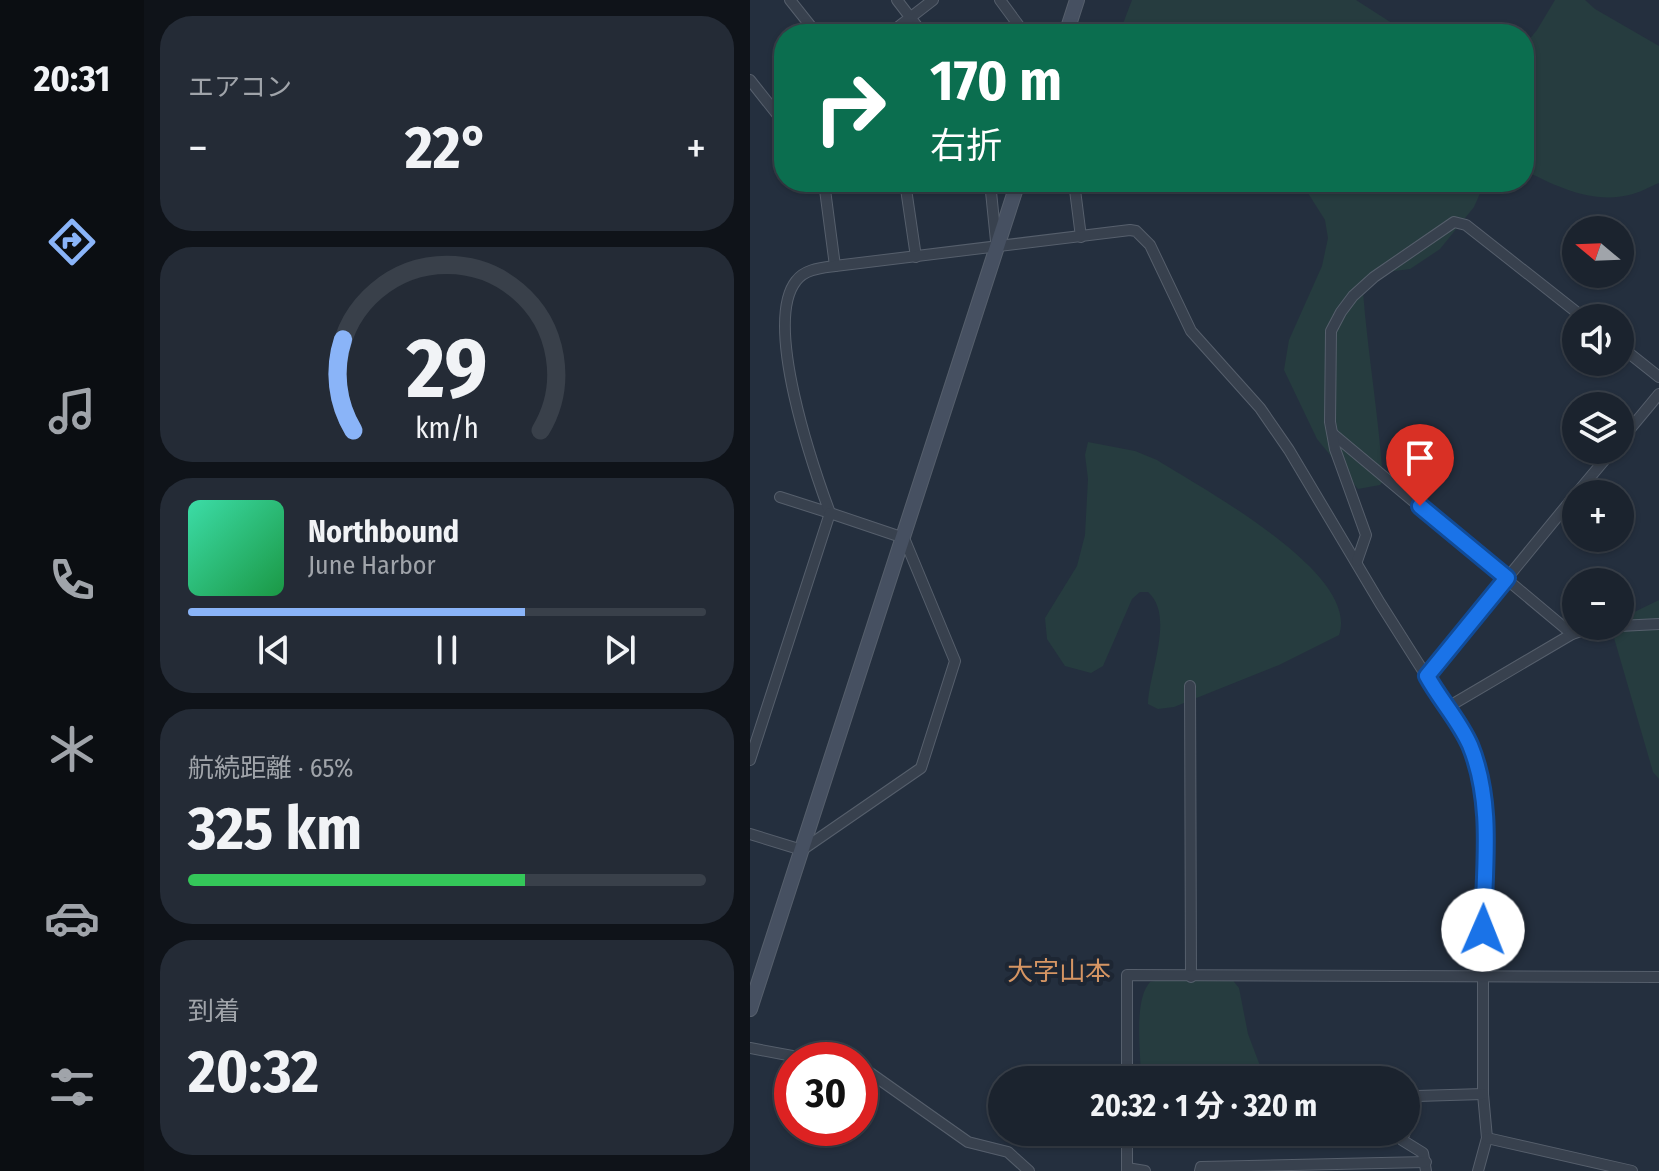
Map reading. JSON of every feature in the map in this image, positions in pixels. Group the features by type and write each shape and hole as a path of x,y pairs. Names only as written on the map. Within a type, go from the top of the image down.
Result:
{"street":[{"path":"790,0 809,24"},
{"path":"897,0 915,24"},
{"path":"902,24 933,0"},
{"path":"1000,0 1018,24"},
{"path":"1069,24 1077,0"},
{"path":"750,80 774,109"},
{"path":"825,192 835,266"},
{"path":"906,192 916,257"},
{"path":"991,192 997,247"},
{"path":"750,1009 1015,192"},
{"path":"1075,192 1081,237"},
{"path":"1357,561 1366,535 1335,449 1330,422 1331,331 1341,312 1374,277 1454,222 1466,225 1566,304"},
{"path":"750,760 830,513 803,434 785,324 788,299 796,281 811,270 835,266 1136,231 1145,240 1191,331 1260,408 1470,745 1481,786 1486,832 1483,1094 1487,1138 1478,1171"},
{"path":"1634,357 1659,377"},
{"path":"1634,424 1659,394"},
{"path":"1333,434 1562,625"},
{"path":"1588,480 1601,464"},
{"path":"780,497 904,538 955,661 921,768 802,850"},
{"path":"1427,676 1562,511"},
{"path":"1634,625 1659,624"},
{"path":"1448,707 1562,640"},
{"path":"1190,686 1191,977"},
{"path":"750,834 802,850"},
{"path":"1127,1066 1127,975 1659,977"},
{"path":"750,1048 774,1052"},
{"path":"878,1078 968,1142 1008,1152 1029,1171"},
{"path":"1420,1096 1483,1094"},
{"path":"1487,1138 1632,1171"},
{"path":"1127,1146 1127,1170 1145,1171"},
{"path":"1200,1171 1201,1167 1426,1167 1423,1153 1412,1146"}],"green space":[{"path":"1132,0 1356,0 1393,24 1123,24"},
{"path":"1555,0 1585,0 1659,46 1659,183 1629,195 1601,197 1574,192 1534,175 1534,34"},
{"path":"1307,192 1481,192 1474,207 1440,249 1410,269 1387,272 1363,292 1383,481 1380,485 1358,489 1317,439 1284,370 1289,340 1322,266 1328,238 1325,220"},
{"path":"1088,442 1135,451 1157,460 1273,535 1303,560 1326,585 1339,611 1339,635 1279,665 1174,707 1158,709 1148,704 1160,615 1156,602 1148,592 1140,592 1132,599 1103,666 1091,673 1065,666 1047,639 1045,618 1077,566 1085,535 1088,479 1085,455"},
{"path":"1659,600 1659,779 1653,772 1615,640 1634,640 1634,612"},
{"path":"1210,970 1231,978 1239,988 1248,1034 1260,1066 1140,1066 1141,1002 1150,982"}],"district":[{"name":"大字山本","path":"1059,971"}],"route":[{"path":"1420,506 1507,578 1427,676 1470,745 1481,786 1486,832 1483,930"}]}
